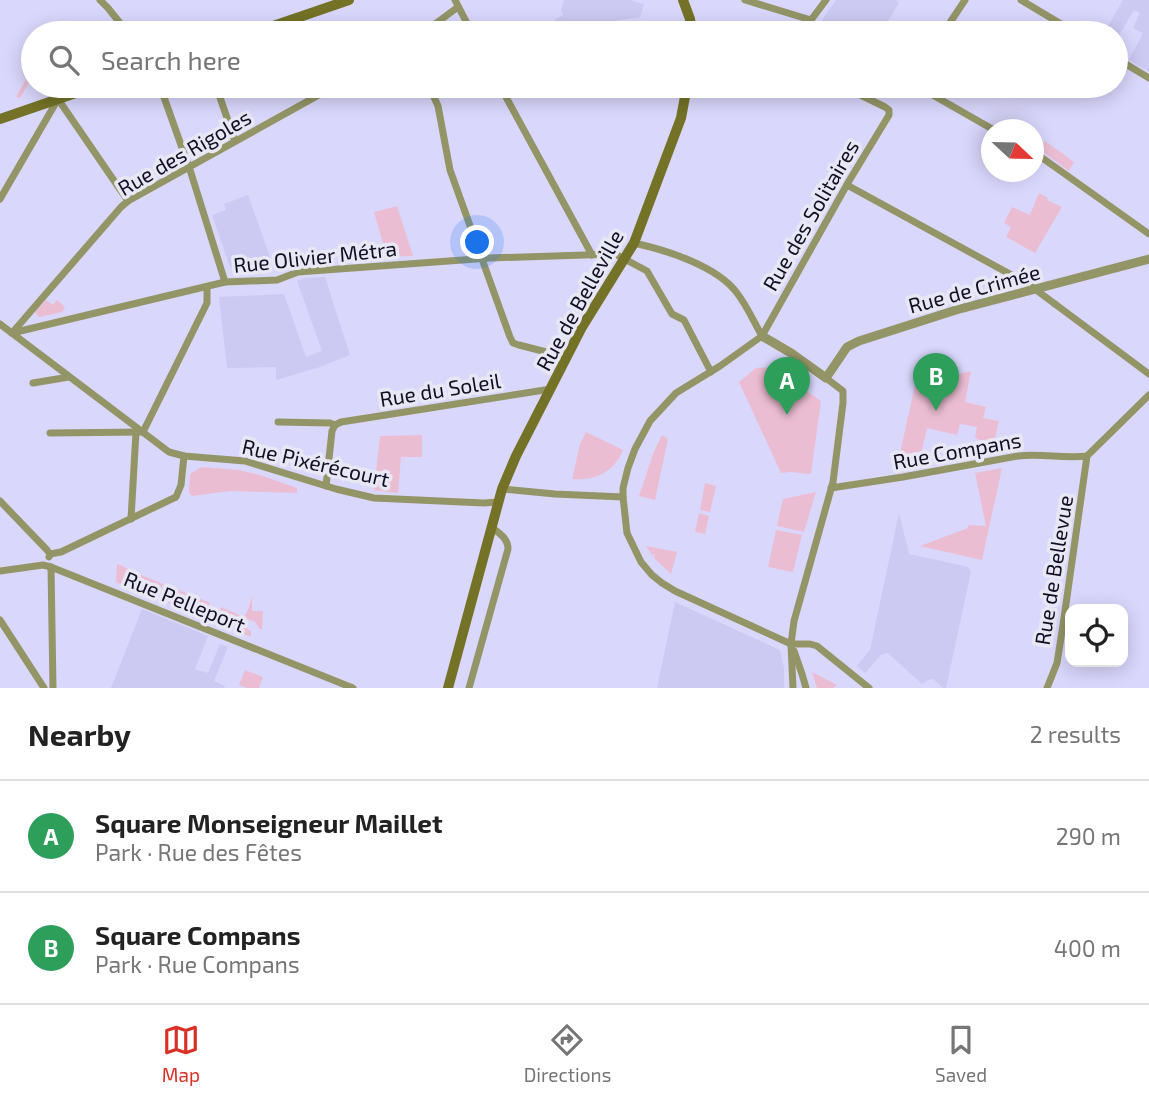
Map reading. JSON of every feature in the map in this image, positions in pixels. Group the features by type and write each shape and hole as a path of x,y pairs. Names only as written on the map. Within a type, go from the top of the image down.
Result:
{"main road":[{"path":"288,21 349,0"},
{"path":"684,0 690,21"},
{"path":"0,119 61,98"},
{"name":"Rue de Belleville","path":"449,688 502,489 582,327 634,243 681,118 685,98"}],"street":[{"path":"100,0 118,21"},
{"path":"745,0 768,3 811,20 826,0"},
{"path":"951,21 965,0"},
{"path":"1021,0 1056,21"},
{"path":"437,21 456,4 465,21"},
{"path":"1128,65 1149,78"},
{"path":"164,98 225,282"},
{"path":"220,98 235,141"},
{"name":"Rue des Rigoles","path":"12,333 128,201 313,98"},
{"path":"434,98 450,170 513,343 566,358"},
{"path":"507,98 592,255"},
{"name":"Rue des Solitaires","path":"762,336 846,185 890,113 885,107 867,98"},
{"path":"938,98 981,123"},
{"path":"0,199 58,99 128,201"},
{"path":"1044,159 1149,234"},
{"path":"846,185 1028,284 1149,374"},
{"path":"634,243 676,254 724,279 738,294 762,336 843,391 831,488 794,621 791,644 793,688"},
{"name":"Rue Olivier Métra","path":"12,333 225,282 277,280 306,271 481,259 615,254 625,259"},
{"path":"625,259 647,271 672,314 684,320 712,372"},
{"name":"Rue de Crimée","path":"826,378 847,347 859,341 956,310 1149,259"},
{"path":"131,520 139,432 207,303 207,287"},
{"name":"Rue Pixérécourt","path":"0,324 139,432 169,452 184,456 245,461 374,498 498,502"},
{"path":"762,336 712,372 676,393 650,421 628,468 623,497 627,533 641,562 652,575 675,591 791,644 817,646 869,688"},
{"path":"33,383 69,377"},
{"name":"Rue du Soleil","path":"278,422 335,425 551,389"},
{"path":"1087,456 1149,395"},
{"path":"326,486 335,425"},
{"path":"50,433 139,432"},
{"path":"50,554 61,552 176,498 181,485 184,456"},
{"name":"Rue Compans","path":"831,488 1018,456 1087,456"},
{"name":"Rue de Bellevue","path":"1047,688 1061,637 1087,456"},
{"path":"502,489 623,497"},
{"path":"0,501 50,554 53,688"},
{"path":"469,688 508,549 508,543 503,536 491,527"},
{"path":"61,552 61,571"},
{"name":"Rue Pelleport","path":"0,571 49,566 353,688"},
{"path":"0,620 44,688"},
{"path":"791,644 806,688"}],"shaded area":[{"path":"564,0 630,0 644,4 640,17 613,21 553,21 563,15 561,10"},
{"path":"836,0 896,0 899,3 888,21 823,21"},
{"path":"1123,0 1149,0 1149,72 1129,60 1143,33 1133,28 1140,13 1134,10 1127,21 1111,21"},
{"path":"1044,142 1074,162 1069,171 1044,153"},
{"path":"1039,193 1062,207 1035,253 1006,237 1011,227 1004,223 1012,207 1030,215"},
{"path":"248,195 273,265 230,267 212,215 226,210 224,204"},
{"path":"397,206 413,256 387,257 374,212"},
{"path":"325,277 350,355 276,380 276,367 227,368 219,297 284,294 306,357 322,351 297,281"},
{"path":"46,300 53,305 57,300 65,307 62,312 39,317 35,312"},
{"path":"772,367 821,401 811,474 781,473 739,382 756,368"},
{"path":"971,371 965,402 986,407 983,418 999,421 992,451 977,451 980,440 975,438 977,427 960,424 957,435 927,428 919,463 897,467 915,385"},
{"path":"586,432 623,450 603,474 572,479 580,444"},
{"path":"422,435 422,457 401,457 398,493 374,490 380,436"},
{"path":"662,435 668,439 655,500 639,496"},
{"path":"201,467 239,470 260,475 297,488 297,493 230,491 192,496 189,493 190,474"},
{"path":"1002,468 982,560 920,546 968,528 968,525 986,526 975,473"},
{"path":"705,483 716,486 710,512 700,510"},
{"path":"816,492 804,532 777,526 783,499"},
{"path":"699,513 709,516 705,534 695,532"},
{"path":"899,513 909,554 968,567 971,572 946,688 933,679 922,684 888,653 881,655 865,673 857,666 870,650"},
{"path":"776,530 802,535 793,572 768,567"},
{"path":"646,546 677,552 671,574 654,558 655,554 652,555"},
{"path":"117,564 134,571 127,587 116,582"},
{"path":"139,574 163,584 157,599 132,589"},
{"path":"174,588 210,603 204,618 168,603"},
{"path":"252,596 252,611 263,611 262,629 255,622 244,618 241,625 251,631 251,637 215,622 221,607 244,617"},
{"path":"675,602 780,650 784,688 657,688"},
{"path":"142,609 208,636 195,669 208,673 220,644 228,647 214,681 225,686 224,688 111,688"},
{"path":"245,670 263,677 259,688 239,685"},
{"path":"812,672 837,685 833,688 817,688"}],"place":[{"name":"Square Compans","path":"936,411"},
{"name":"Square Monseigneur Maillet","path":"787,415"}]}
